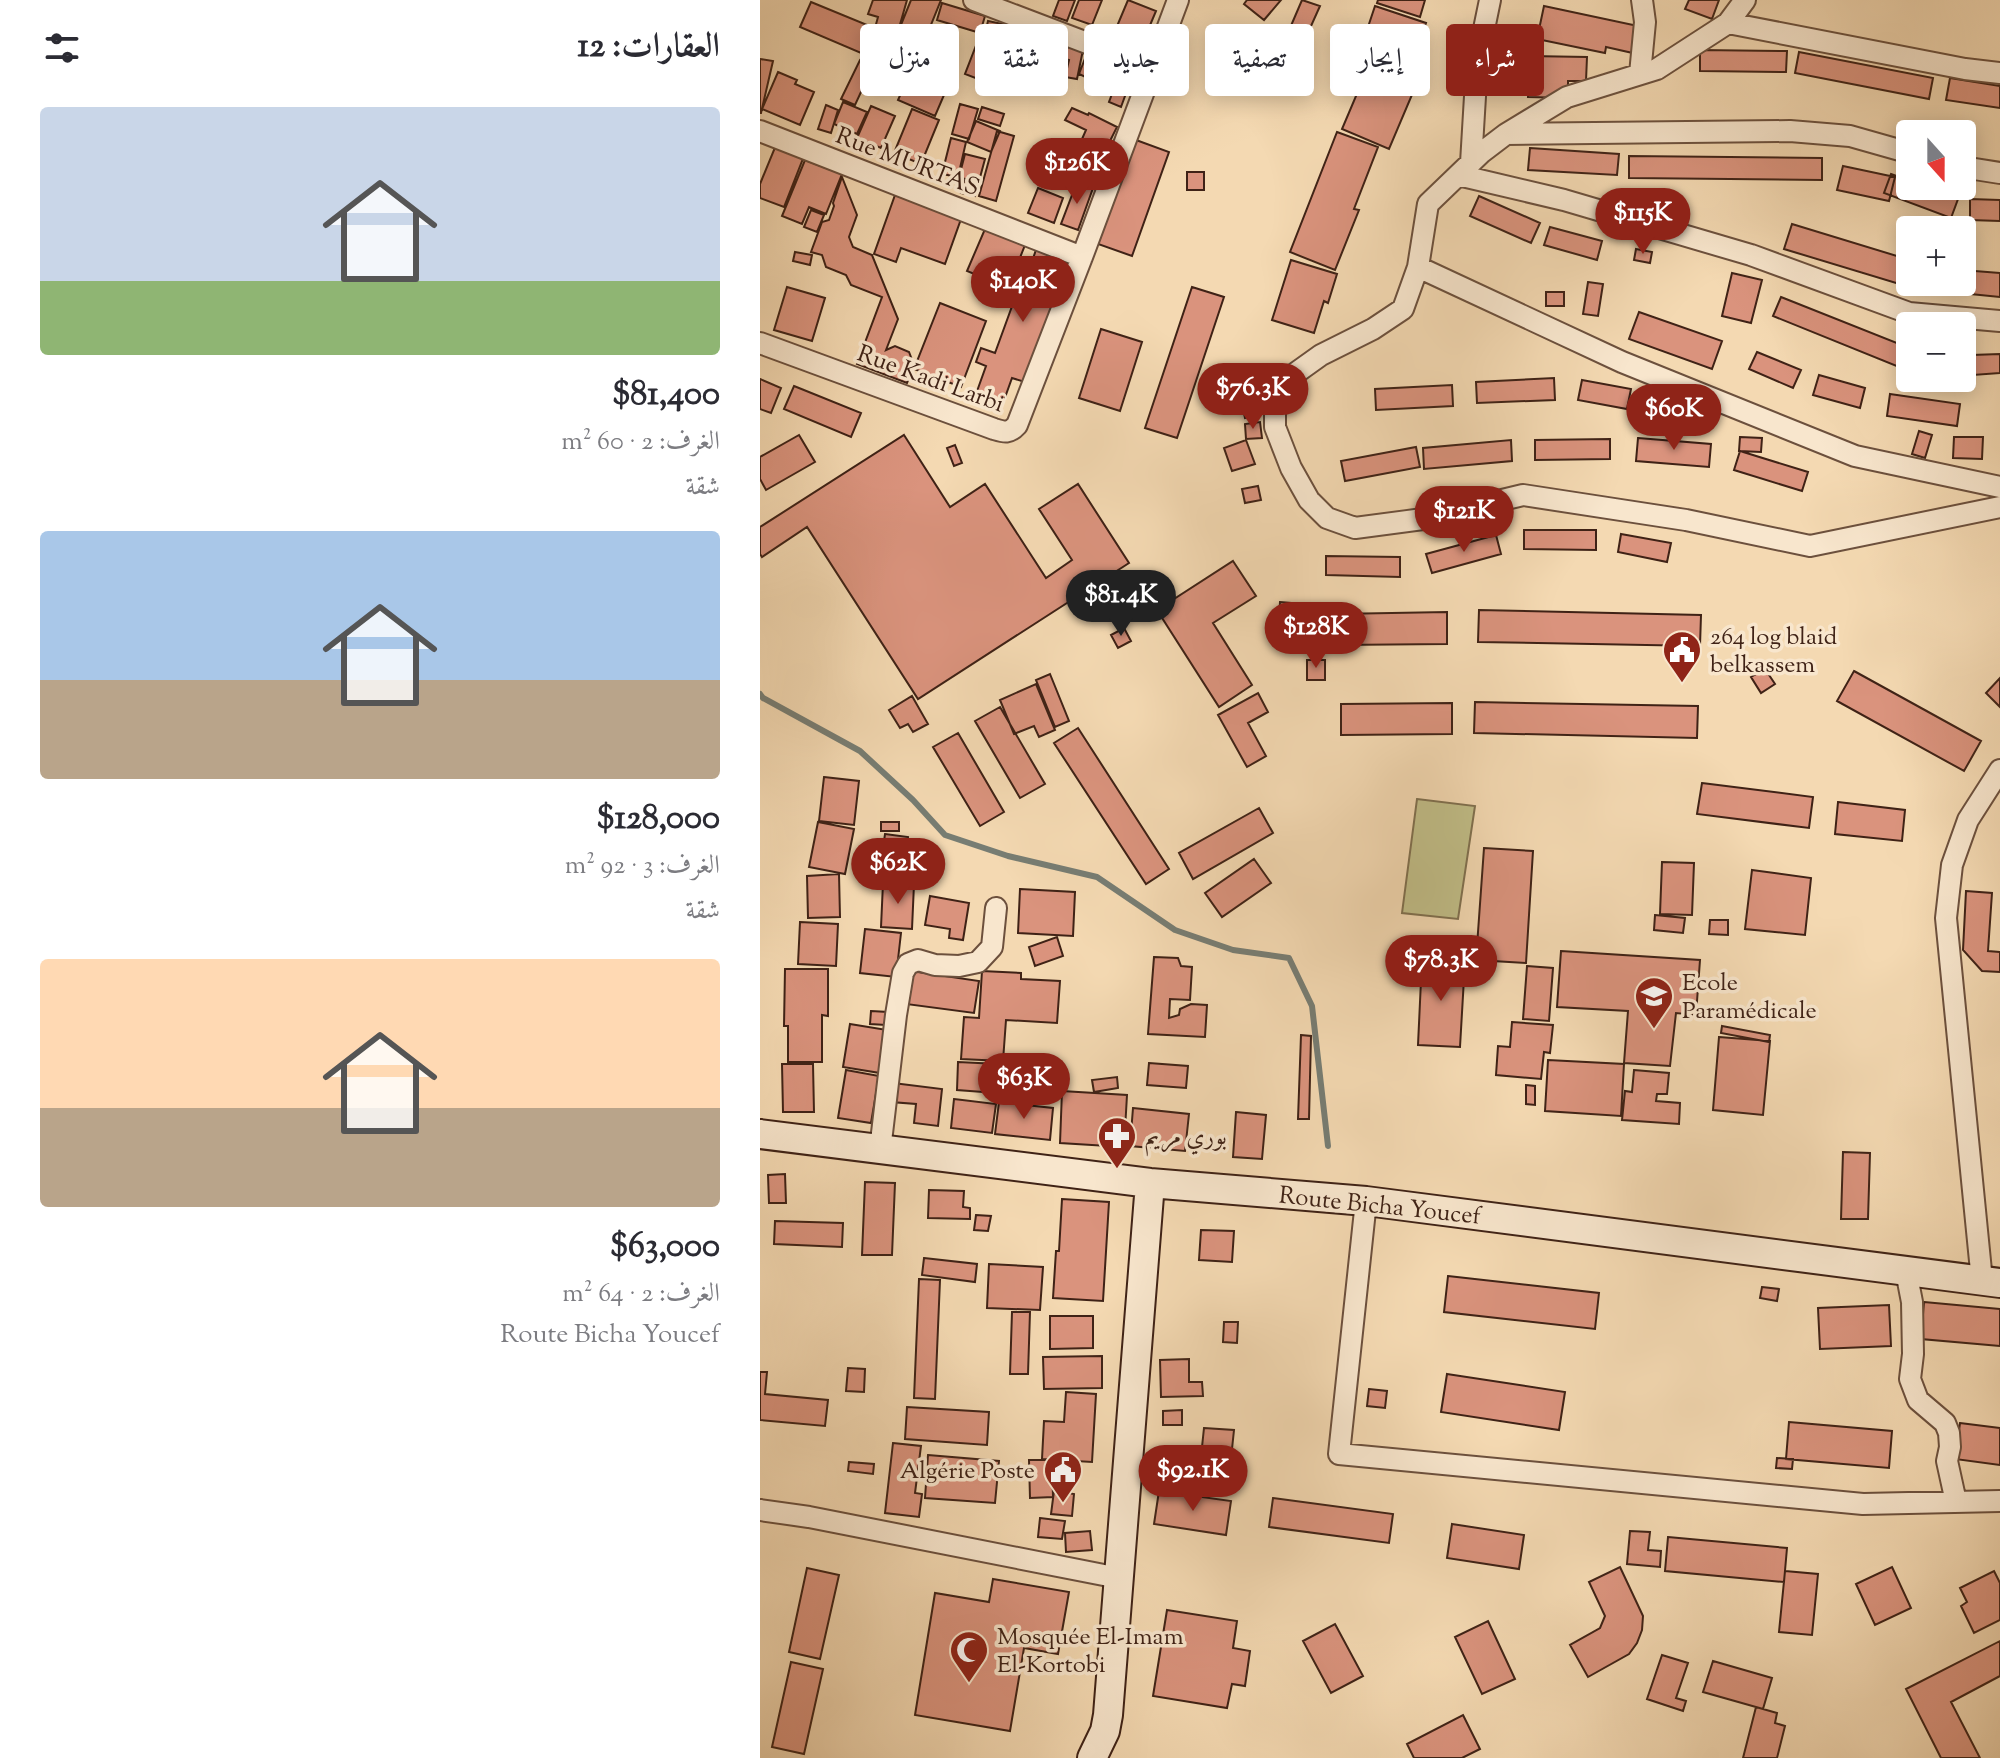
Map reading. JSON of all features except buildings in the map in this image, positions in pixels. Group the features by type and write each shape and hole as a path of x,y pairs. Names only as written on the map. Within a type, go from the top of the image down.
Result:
{"main road":[{"name":"Route Bicha Youcef","path":"760,1134 1150,1183 1366,1201 1991,1282"},
{"path":"1098,1755 1108,1715 1150,1183"}],"street":[{"path":"974,0 1084,42"},
{"name":"Rue Kadi Larbi","path":"1169,24 1178,0"},
{"path":"1465,169 1477,63 1490,0"},
{"path":"1640,74 1645,22 1642,0"},
{"path":"1745,0 1728,23 1657,69 1567,97 1506,134 1428,204 1418,267 1403,309 1373,329 1321,355 1286,380 1275,401 1275,427 1291,468 1309,500 1327,518 1355,528 1423,519 1523,495 1686,520 1810,546 2000,507"},
{"path":"1728,23 2000,73"},
{"name":"Rue Kadi Larbi","path":"760,343 994,429 1012,431 1017,425 1142,96"},
{"name":"Rue MURTAS","path":"760,131 1082,257"},
{"path":"1506,134 1790,131 1850,136 1896,149"},
{"path":"1465,169 1751,255 1909,313 2000,321"},
{"path":"1976,169 2000,173"},
{"path":"1418,267 1622,362 1855,456 2000,487"},
{"path":"1991,1282 1946,918 1952,865 1968,820 2000,770"},
{"path":"880,1150 903,973 908,964 918,960 935,965 959,966 978,962 992,947 996,908"},
{"path":"1366,1201 1339,1454 1863,1504 2000,1501"},
{"path":"1906,1271 1912,1302 1910,1379 1918,1400 1945,1423 1949,1433 1947,1461 1956,1502"},
{"path":"760,1510 1119,1578"}],"shaded area":[{"path":"1417,799 1475,806 1458,919 1402,913"}],"waterway":[{"path":"760,694 860,751 913,800 945,835 1008,856 1097,877 1175,930 1233,950 1289,958 1312,1006 1328,1146"}],"place":[{"name":"264 log blaid belkassem","path":"1682,684"},
{"name":"Ecole Paramédicale","path":"1654,1030"},
{"name":"بوري مريم","path":"1117,1170"},
{"name":"Algérie Poste","path":"1063,1504"},
{"name":"Mosquée El-Imam El-Kortobi","path":"969,1684"}]}
